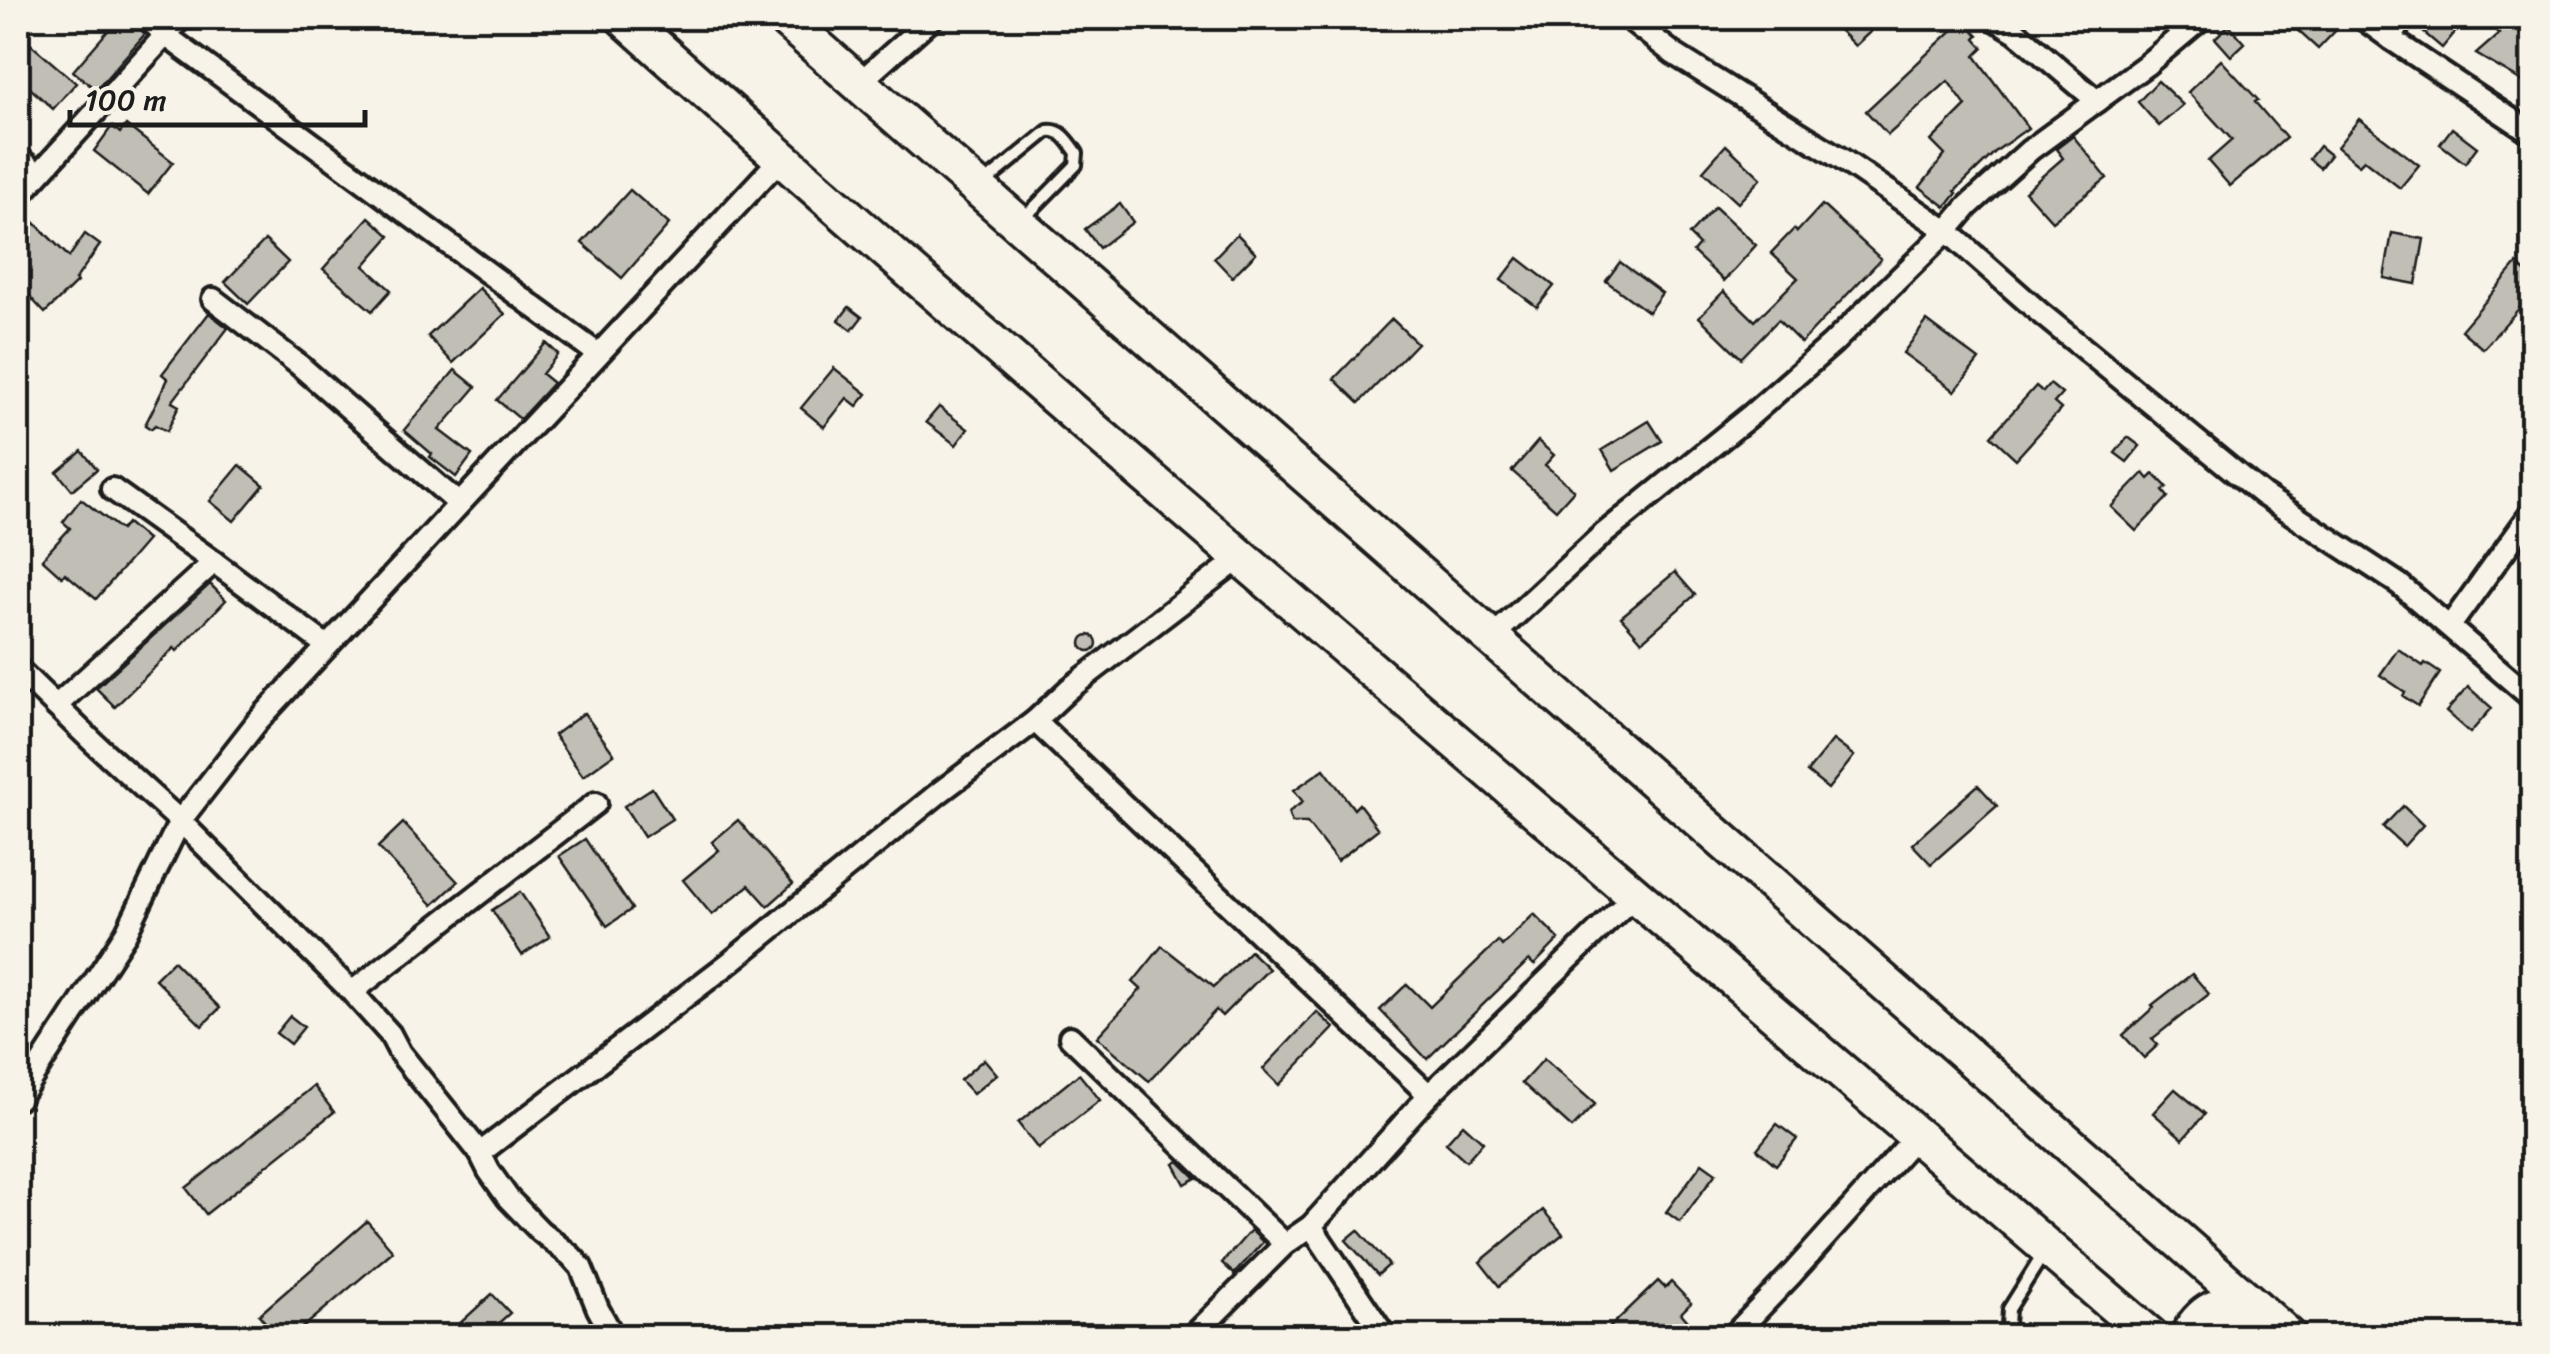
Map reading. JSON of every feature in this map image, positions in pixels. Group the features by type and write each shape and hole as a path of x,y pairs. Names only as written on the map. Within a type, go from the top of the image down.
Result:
{"highway":[{"path":"624,18 1240,558 2150,1336"},
{"path":"784,18 2288,1336"},
{"path":"2188,1336 2200,1318 2221,1306 2256,1308"}],"street":[{"path":"148,18 164,35 598,354"},
{"path":"18,196 181,18"},
{"path":"859,83 932,18"},
{"path":"1628,18 1674,54 1947,231 2262,495 2399,584 2532,698"},
{"path":"1994,18 2097,101"},
{"path":"1490,639 1601,536 1832,344 1968,206 2030,150 2146,65 2202,18"},
{"path":"2362,18 2532,133"},
{"path":"2391,39 2403,18"},
{"path":"18,157 38,174"},
{"path":"18,1099 26,1071 126,933 180,820 257,722 781,158"},
{"path":"213,299 298,364 459,504"},
{"path":"112,489 327,646"},
{"path":"2450,626 2532,512"},
{"path":"480,1154 728,964 940,792 1035,721 1069,689 1240,558"},
{"path":"56,706 214,562"},
{"path":"18,669 180,820 390,1034 508,1198 581,1268 598,1310 614,1336"},
{"path":"1035,721 1429,1095"},
{"path":"352,992 596,803"},
{"path":"1194,1336 1285,1244 1311,1226 1429,1095 1636,894"},
{"path":"1070,1038 1285,1244"},
{"path":"1733,1336 1916,1134"},
{"path":"1311,1226 1385,1336"}],"lane":[{"path":"978,188 1048,130 1061,132 1077,153 1076,165 1019,224"},
{"path":"2017,1336 2008,1326 2009,1309 2047,1248"}],"building":[{"path":"119,18 134,18 145,34 96,90 73,71"},
{"path":"1827,18 1885,18 1855,46"},
{"path":"2306,18 2324,18 2337,29 2318,49 2296,29"},
{"path":"2417,18 2467,18 2442,48 2415,25"},
{"path":"2483,18 2532,18 2532,87 2476,54 2499,34"},
{"path":"1963,20 1983,48 1975,56 2028,128 1996,151 1955,191 1946,207 1920,187 1945,155 1931,141 1966,106 1948,81 1888,135 1866,111"},
{"path":"2229,25 2245,43 2231,56 2215,38"},
{"path":"28,42 76,83 53,109 30,88 18,103 18,54"},
{"path":"2221,60 2286,138 2230,186 2208,161 2232,140 2188,92"},
{"path":"2158,81 2183,105 2159,126 2138,102"},
{"path":"2359,119 2419,165 2400,188 2364,160 2359,165 2337,147"},
{"path":"126,125 173,162 148,194 94,151 112,126 120,133"},
{"path":"2452,128 2477,147 2465,163 2440,144"},
{"path":"2073,136 2107,178 2052,221 2025,191 2063,158 2056,149"},
{"path":"1726,145 1761,178 1738,203 1703,171"},
{"path":"2319,146 2330,155 2320,168 2309,159"},
{"path":"630,190 669,224 622,278 582,243"},
{"path":"1120,204 1133,222 1099,248 1085,229"},
{"path":"1822,205 1881,259 1801,343 1778,320 1741,358 1699,317 1724,291 1755,321 1798,278 1771,253"},
{"path":"1715,207 1756,245 1724,281 1693,252 1699,245 1689,235"},
{"path":"27,215 69,257 85,234 100,245 77,282 45,313 18,284 18,225"},
{"path":"369,217 390,236 364,266 391,290 372,311 323,269"},
{"path":"2392,233 2424,239 2416,284 2384,278"},
{"path":"1237,234 1256,253 1232,277 1214,258"},
{"path":"265,240 288,262 248,304 225,282"},
{"path":"1518,258 1554,286 1537,307 1501,280"},
{"path":"1620,262 1662,293 1648,312 1606,281"},
{"path":"2517,264 2532,279 2532,313 2523,304 2483,349 2461,330"},
{"path":"479,288 505,314 453,363 428,336"},
{"path":"849,307 862,317 852,330 839,320"},
{"path":"209,313 228,328 172,402 179,406 167,431 155,425 151,429 145,425 168,379 162,374"},
{"path":"1392,319 1417,343 1359,403 1334,379"},
{"path":"1927,321 1979,360 1955,391 1903,353"},
{"path":"546,343 558,354 542,374 553,383 520,419 497,400"},
{"path":"834,368 867,394 857,406 847,398 824,427 801,408"},
{"path":"455,370 476,387 439,430 472,455 456,477 404,430"},
{"path":"2050,384 2062,394 2054,403 2061,409 2016,459 1991,436 2036,386 2043,392"},
{"path":"939,407 968,429 956,445 926,422"},
{"path":"1649,421 1662,441 1614,470 1602,450"},
{"path":"2128,437 2140,446 2127,462 2115,453"},
{"path":"1538,441 1554,455 1545,465 1574,490 1556,510 1512,471"},
{"path":"82,451 97,469 72,490 57,472"},
{"path":"240,465 264,485 234,521 210,501"},
{"path":"2144,473 2149,479 2154,474 2167,487 2163,491 2168,497 2136,531 2111,507"},
{"path":"81,499 121,530 127,523 147,540 96,599 42,559 70,528 63,522"},
{"path":"1675,572 1695,595 1642,641 1621,617"},
{"path":"210,584 226,600 115,707 96,688"},
{"path":"1089,635 1097,643 1089,651 1081,643"},
{"path":"2398,649 2440,673 2418,706 2380,675"},
{"path":"2468,687 2492,708 2470,733 2446,712"},
{"path":"584,713 614,754 583,776 554,735"},
{"path":"1833,740 1854,756 1828,789 1807,772"},
{"path":"1324,769 1354,809 1359,804 1378,829 1337,861 1307,823 1292,823 1289,815 1303,802 1294,790"},
{"path":"1978,785 1997,806 1931,864 1912,844"},
{"path":"652,788 672,819 644,837 624,806"},
{"path":"2403,806 2423,825 2404,846 2383,827"},
{"path":"738,820 793,884 768,906 749,885 712,915 683,880 719,850 712,842"},
{"path":"403,823 458,882 433,905 378,847"},
{"path":"585,839 632,909 607,926 559,856"},
{"path":"520,892 550,937 522,955 492,910"},
{"path":"1534,914 1559,939 1534,965 1529,960 1427,1059 1380,1010 1407,984 1430,1007 1498,941 1502,946"},
{"path":"1162,946 1214,987 1250,951 1269,969 1222,1016 1216,1010 1149,1081 1097,1037 1141,989 1133,982"},
{"path":"173,961 220,1008 202,1026 155,979"},
{"path":"2192,974 2209,994 2152,1039 2158,1045 2144,1058 2123,1035 2152,1005"},
{"path":"1317,1012 1334,1028 1279,1085 1263,1069"},
{"path":"290,1016 304,1027 290,1044 276,1033"},
{"path":"984,1059 997,1074 973,1094 960,1080"},
{"path":"1544,1059 1595,1104 1572,1128 1522,1083"},
{"path":"1079,1074 1100,1100 1038,1149 1018,1123"},
{"path":"314,1086 334,1112 206,1214 186,1188"},
{"path":"2175,1089 2205,1114 2183,1139 2153,1113"},
{"path":"1463,1124 1483,1142 1466,1161 1446,1143"},
{"path":"1777,1124 1797,1139 1776,1165 1757,1149"},
{"path":"1179,1161 1196,1178 1185,1184 1174,1164"},
{"path":"1702,1163 1716,1173 1680,1222 1666,1212"},
{"path":"1543,1210 1563,1234 1499,1286 1480,1262"},
{"path":"367,1221 393,1251 293,1336 277,1336 259,1315"},
{"path":"1251,1230 1263,1242 1234,1274 1222,1263"},
{"path":"1358,1230 1389,1265 1378,1275 1346,1240"},
{"path":"1658,1281 1665,1288 1671,1282 1691,1303 1681,1313 1693,1327 1682,1336 1619,1336 1610,1327"},
{"path":"492,1294 510,1313 484,1336 446,1336"}]}
